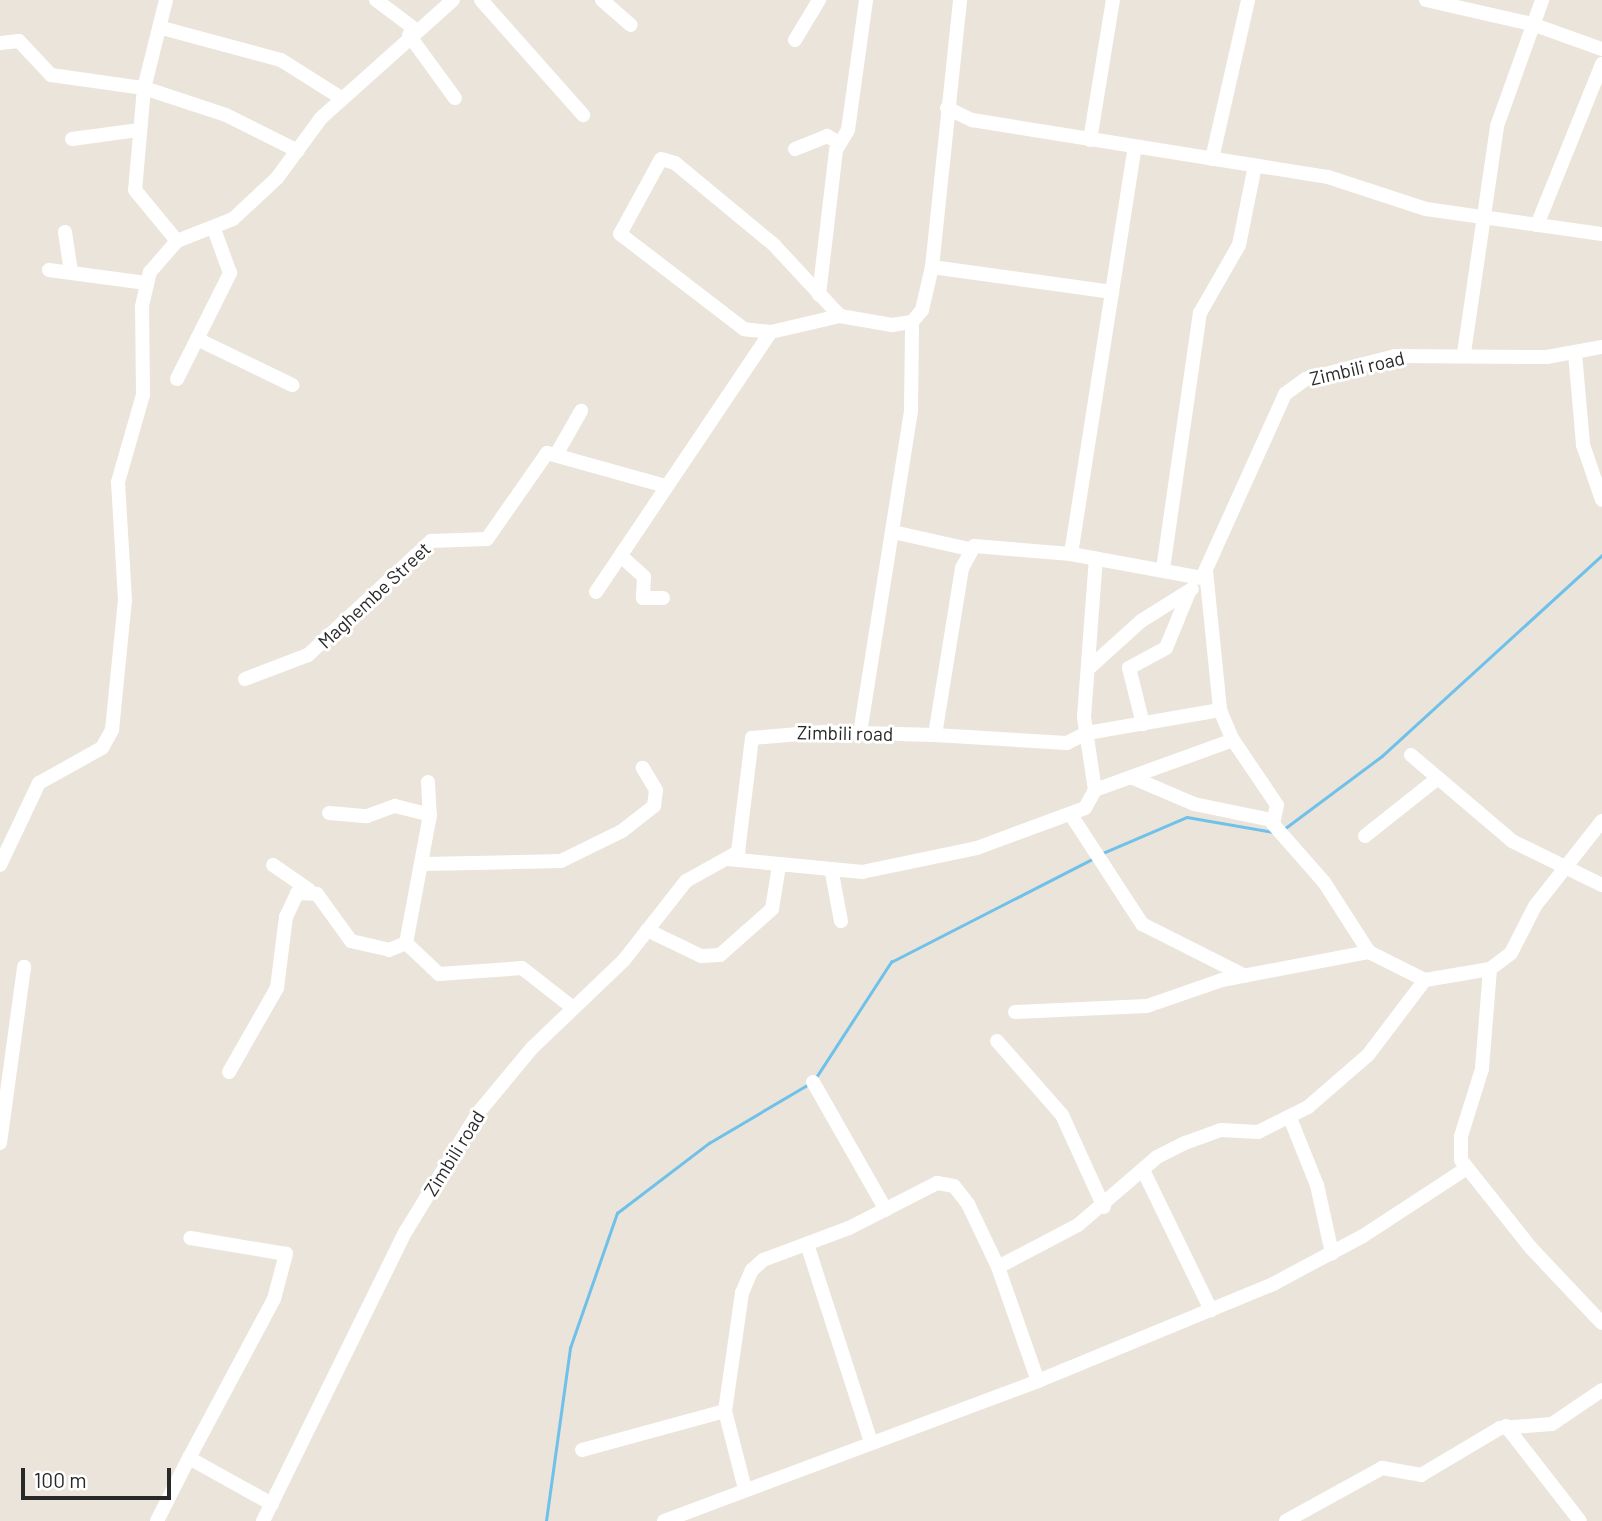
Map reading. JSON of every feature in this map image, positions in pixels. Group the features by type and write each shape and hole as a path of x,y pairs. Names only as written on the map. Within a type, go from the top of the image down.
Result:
{"street":[{"path":"166,0 144,88 135,190 177,241"},
{"path":"376,0 413,32 455,98"},
{"path":"0,865 39,783 102,748 112,730 125,600 116,501 145,385 146,283 177,241 215,232 257,197 341,98 413,32 453,0"},
{"path":"481,0 583,115"},
{"path":"602,0 631,25"},
{"path":"795,40 819,0"},
{"path":"819,295 838,142 848,130 866,0"},
{"path":"860,733 911,410 912,322 922,310 932,267 960,0"},
{"path":"1090,140 1112,0"},
{"path":"1212,159 1248,0"},
{"path":"1426,0 1532,24 1602,49"},
{"path":"1464,353 1481,216 1500,114 1542,0"},
{"path":"162,28 281,60 341,98"},
{"path":"0,43 19,41 51,75 144,88 226,115 298,151"},
{"path":"1537,225 1602,64"},
{"path":"947,108 971,120 1328,177 1383,198 1602,234"},
{"path":"72,139 139,130"},
{"path":"795,149 827,136 838,142"},
{"path":"1071,554 1135,147"},
{"path":"840,316 774,245 675,163 661,159 620,234 744,329 771,332 840,316 912,322"},
{"path":"1163,569 1200,313 1239,245 1255,166"},
{"path":"65,232 71,272"},
{"path":"177,379 230,273 215,232"},
{"path":"932,267 1112,292"},
{"path":"49,270 146,283"},
{"path":"596,592 771,332"},
{"path":"197,339 292,385"},
{"name":"Zimbili road","path":"1189,592 1202,575 1291,386 1395,356 1575,353 1602,347"},
{"path":"1575,353 1583,445 1602,500"},
{"path":"581,411 556,455 665,486"},
{"name":"Maghembe Street","path":"245,679 308,654 430,541 487,539 539,457 556,455"},
{"path":"893,532 969,549 981,543 1202,575 1220,709 1233,740 1277,805 1271,820"},
{"path":"934,735 969,549"},
{"path":"621,556 644,577 643,598 663,598"},
{"path":"1095,790 1087,733 1096,558"},
{"path":"1089,668 1141,621 1189,592"},
{"path":"1143,724 1129,668 1166,648 1189,592"},
{"name":"Zimbili road","path":"263,1521 456,1144 510,1073 647,930 686,881 727,859 742,843 752,738 860,733 1067,743 1087,733 1220,709"},
{"path":"727,859 832,873 941,857 1071,815 1095,790 1233,740"},
{"path":"1410,755 1502,834 1565,871 1602,885"},
{"path":"424,863 561,861 622,831 654,806 656,790 643,768"},
{"path":"1131,777 1194,804 1271,820 1324,882 1369,952 1425,979 1490,969 1511,953 1535,905 1565,871 1602,821"},
{"path":"1365,836 1437,779"},
{"path":"428,782 430,815 424,863 406,921 406,943 439,974 522,968 573,1008"},
{"path":"329,813 367,816 395,806 430,815"},
{"path":"1071,815 1142,924 1245,976"},
{"path":"273,865 309,890 351,941 389,950 406,943"},
{"path":"647,930 701,956 720,954 772,909 779,866"},
{"path":"832,873 841,922"},
{"path":"229,1072 276,989 290,899 309,890"},
{"path":"1015,1012 1147,1006 1245,976 1369,952"},
{"path":"0,1143 24,967"},
{"path":"1490,969 1482,1069 1461,1136 1468,1168 1602,1323"},
{"path":"998,1267 1048,1244 1104,1207 1143,1170 1221,1130 1258,1132 1290,1118 1360,1064 1425,979"},
{"path":"997,1041 1062,1115 1104,1207"},
{"path":"813,1082 886,1210"},
{"path":"1290,1118 1317,1185 1332,1253"},
{"path":"664,1521 1038,1381 1211,1310 1332,1253 1468,1168"},
{"path":"1143,1170 1211,1310"},
{"path":"745,1489 726,1411 742,1293 752,1270 886,1210 937,1183 954,1186 998,1267 1038,1381"},
{"path":"158,1521 275,1299 286,1254 190,1238"},
{"path":"807,1244 871,1442"},
{"path":"1292,1520 1382,1468 1421,1475 1506,1426 1552,1424 1602,1391"},
{"path":"582,1450 726,1411"},
{"path":"1506,1426 1580,1521"},
{"path":"189,1458 272,1504"}],"waterway":[{"path":"1284,829 1382,756 1602,555"},
{"path":"1103,853 1187,817 1273,832"},
{"path":"815,1079 891,962 1094,858"},
{"path":"546,1521 570,1348 617,1213 709,1143 807,1085"}]}
